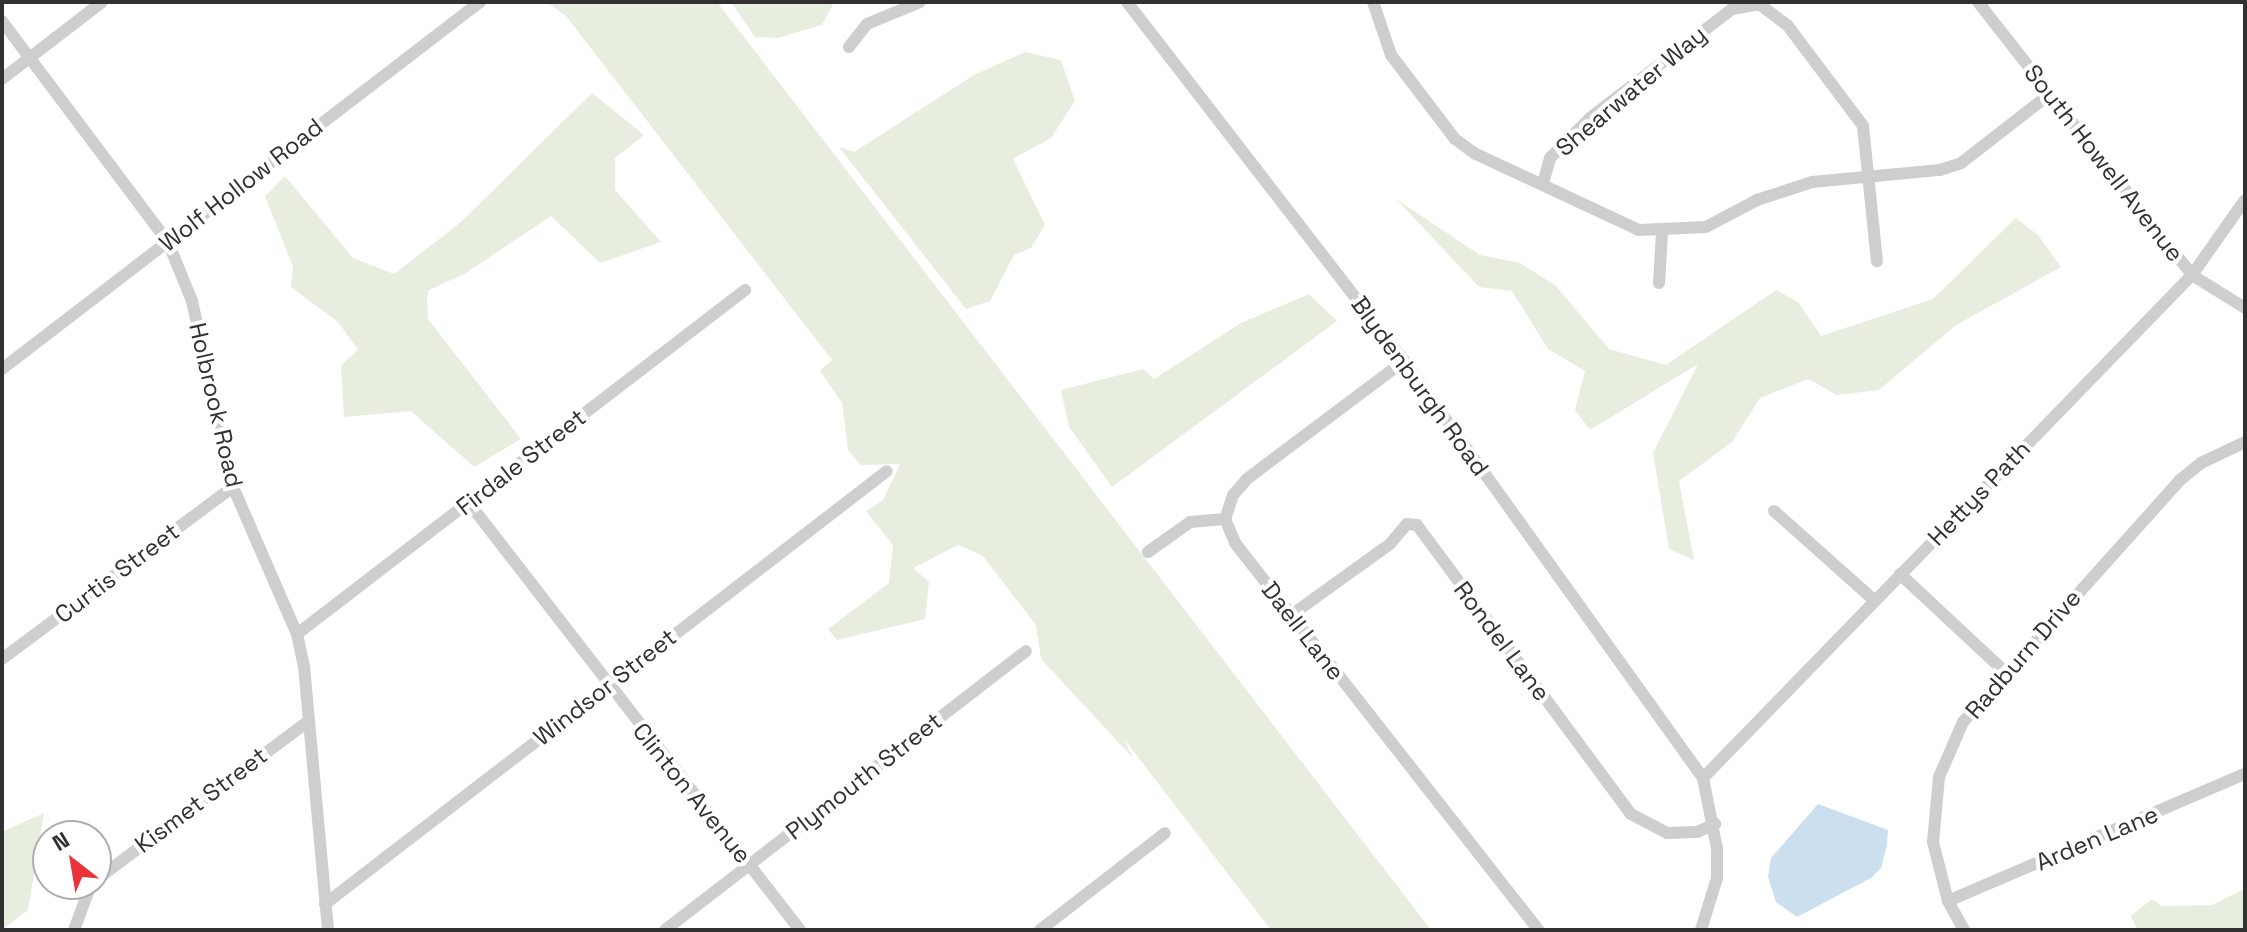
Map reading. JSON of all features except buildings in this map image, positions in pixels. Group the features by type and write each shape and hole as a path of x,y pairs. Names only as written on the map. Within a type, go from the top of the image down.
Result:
{"street":[{"path":"2,79 102,2"},
{"name":"Wolf Hollow Road","path":"2,369 480,2"},
{"path":"849,47 867,24 920,2"},
{"name":"Blydenburgh Road","path":"1127,2 1404,361 1703,778"},
{"path":"1375,2 1391,55 1455,139 1476,154 1543,183 1604,217 1662,233 1706,227 1757,200 1812,182 1916,174 1961,163 2050,94"},
{"name":"South Howell Avenue","path":"1978,2 2192,275 2245,308"},
{"name":"Shearwater Way","path":"1543,183 1550,158 1590,118 1744,3 1773,12 1851,107 1863,126 1872,176"},
{"name":"Holbrook Road","path":"2,21 168,242 192,301 233,487 297,634 308,693 307,722 318,791 328,930"},
{"path":"1872,176 1877,261"},
{"name":"Hettys Path","path":"1703,778 2192,275 2245,200"},
{"path":"1659,283 1662,233"},
{"name":"Firdale Street","path":"297,634 745,290"},
{"path":"1148,552 1190,522 1225,519 1238,487 1404,361"},
{"name":"Radburn Drive","path":"1964,930 1948,901 1933,842 1939,777 1963,722 2180,480 2201,463 2245,442"},
{"name":"Windsor Street","path":"325,904 887,471"},
{"name":"Curtis Street","path":"2,659 233,487"},
{"name":"Clinton Avenue","path":"469,503 607,685 800,930"},
{"path":"1774,511 1875,601"},
{"name":"Daell Lane","path":"1225,519 1235,543 1290,616 1538,930"},
{"name":"Rondel Lane","path":"1290,616 1390,544 1407,524 1417,525 1631,814 1667,833 1697,832 1715,824"},
{"path":"1900,574 2005,672"},
{"name":"Plymouth Street","path":"665,930 1026,651"},
{"name":"Kismet Street","path":"112,868 307,722"},
{"name":"Arden Lane","path":"1948,901 2245,774"},
{"path":"1701,930 1717,878 1715,824 1703,778"},
{"path":"1040,930 1165,833"},
{"path":"74,930 85,900"}],"green space":[{"path":"546,2 717,2 1431,930 1271,930 1124,739 1133,758 1041,659 1036,625 982,555 958,545 913,568 929,582 925,619 837,640 828,629 889,583 893,545 866,511 883,500 900,464 861,465 848,450 842,403 820,371 832,360 566,16"},
{"path":"731,2 834,2 822,25 777,38 755,37"},
{"path":"1025,52 1061,60 1075,101 1051,138 1013,159 1045,225 1031,248 1014,255 990,301 966,309 839,147 854,152 974,75"},
{"path":"592,93 644,135 615,158 615,190 661,242 600,263 551,216 466,273 429,290 427,297 428,319 521,439 474,467 411,411 344,417 341,365 358,350 338,322 291,287 293,267 265,196 285,176 353,258 394,274 461,222"},
{"path":"1396,199 1480,255 1520,263 1556,286 1609,349 1666,365 1776,290 1798,302 1821,336 1933,299 2016,218 2038,235 2061,267 1956,325 1879,390 1837,395 1808,379 1760,398 1732,442 1679,481 1694,560 1669,549 1653,453 1698,364 1590,430 1575,410 1585,371 1548,349 1512,291 1479,287"},
{"path":"1309,294 1337,321 1112,487 1069,427 1061,390 1143,369 1154,379 1241,323"},
{"path":"44,813 43,820 32,820 32,886 28,910 2,930 2,832"},
{"path":"2245,889 2245,930 2137,930 2131,916 2152,899 2162,906 2212,905"}],"water":[{"path":"1818,804 1888,830 1887,845 1881,868 1871,878 1797,917 1776,902 1768,877 1771,858"}]}
